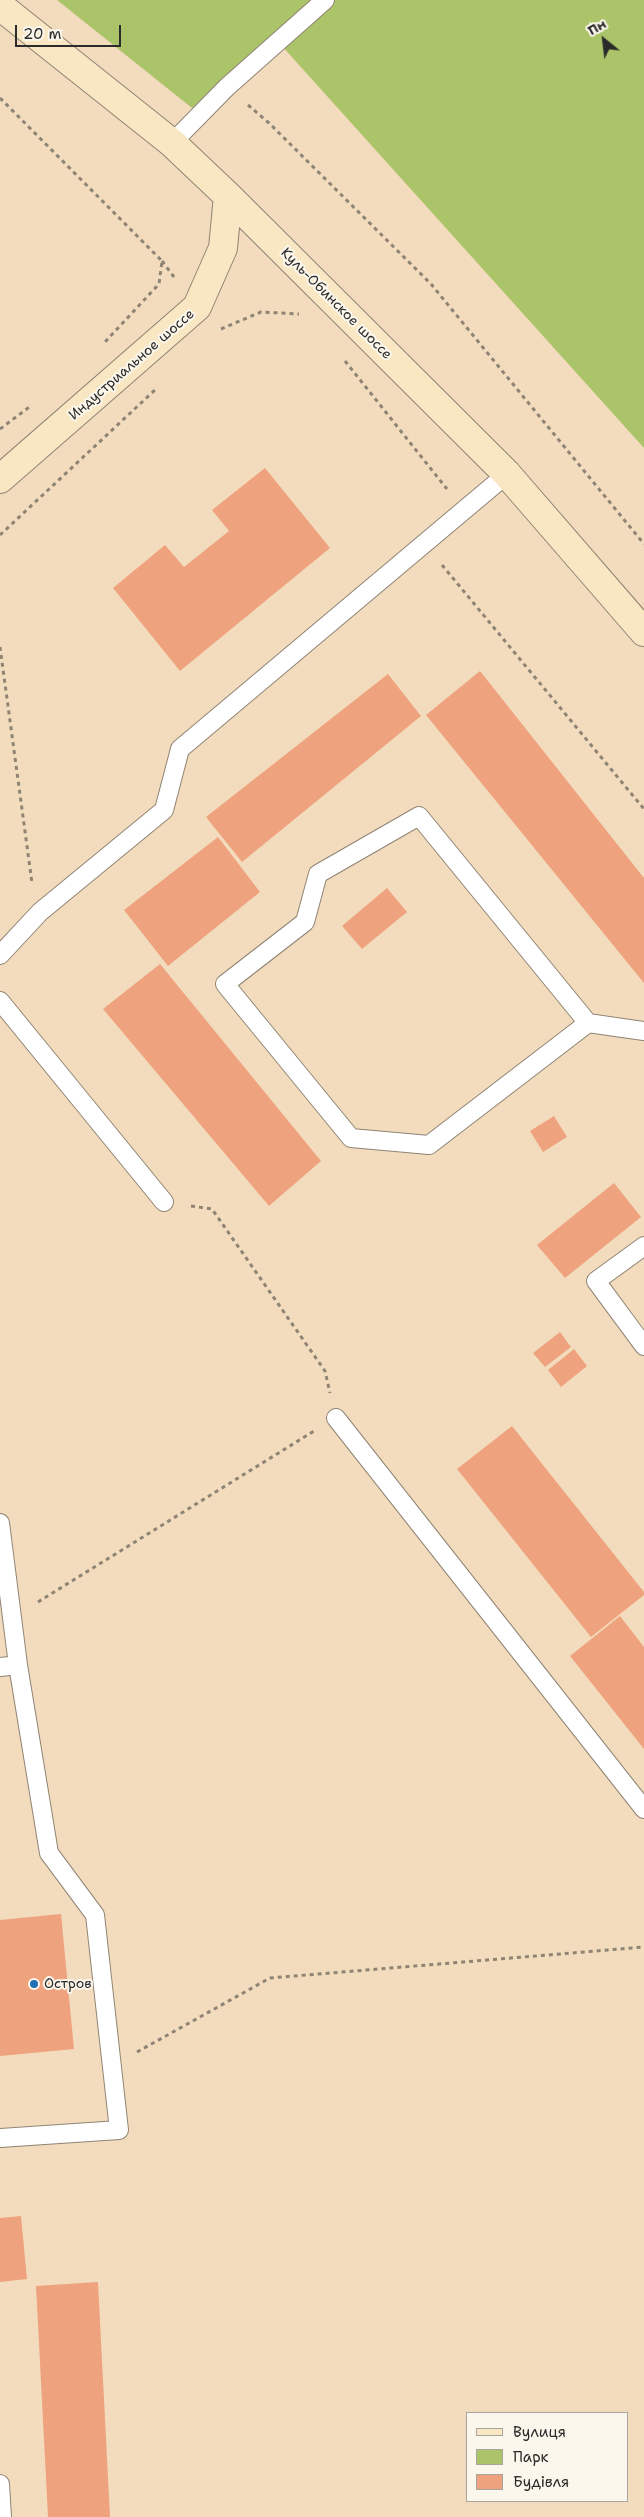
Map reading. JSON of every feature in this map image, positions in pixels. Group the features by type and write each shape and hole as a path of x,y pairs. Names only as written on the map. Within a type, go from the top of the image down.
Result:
{"main road":[{"name":"Куль-Обинское шоссе","path":"0,6 172,143 228,196 507,474 644,632"},
{"name":"Индустриальное шоссе","path":"0,479 197,307 223,248 228,196"}],"lane":[{"path":"172,143 227,87 325,0"},
{"path":"0,955 36,916 164,810 180,749 507,474"},
{"path":"588,1024 429,1145 350,1138 225,984 305,922 318,874 419,816 588,1024 644,1031"},
{"path":"0,1001 164,1202"},
{"path":"644,1246 596,1281 644,1346"},
{"path":"336,1418 644,1809"},
{"path":"0,1522 18,1665 49,1853 95,1916 119,2130 0,2138"},
{"path":"0,1666 18,1665"},
{"path":"0,2484 2,2517"}],"path":[{"path":"227,87 269,123 431,284 644,544"},
{"path":"0,98 162,261 158,284 98,349"},
{"path":"0,535 163,383"},
{"path":"0,429 39,400"},
{"path":"0,647 36,916"},
{"path":"12,1618 336,1418 325,1371 212,1209 164,1202"},
{"path":"112,2066 270,1978 644,1947"}],"green space":[{"path":"57,0 644,0 644,448 272,35 192,108"}],"building":[{"path":"265,468 330,548 180,671 113,588 165,545 184,567 229,531 212,510"},
{"path":"480,671 644,878 644,983 426,715"},
{"path":"388,674 421,716 242,862 206,817"},
{"path":"218,837 260,892 168,966 124,910"},
{"path":"387,888 407,912 362,949 342,926"},
{"path":"160,964 321,1161 269,1206 103,1009"},
{"path":"554,1116 567,1137 543,1152 530,1131"},
{"path":"614,1183 641,1217 565,1278 537,1245"},
{"path":"560,1332 571,1347 545,1367 533,1353"},
{"path":"574,1349 587,1366 561,1387 548,1370"},
{"path":"512,1426 644,1592 644,1595 591,1637 457,1469"},
{"path":"620,1616 644,1647 644,1749 570,1656"},
{"name":"Остров","path":"61,1914 74,2049 0,2056 0,1920"},
{"path":"21,2216 27,2279 0,2282 0,2218"},
{"path":"98,2282 110,2517 48,2517 36,2286"}],"place":[{"name":"Остров","path":"34,1984"}]}
